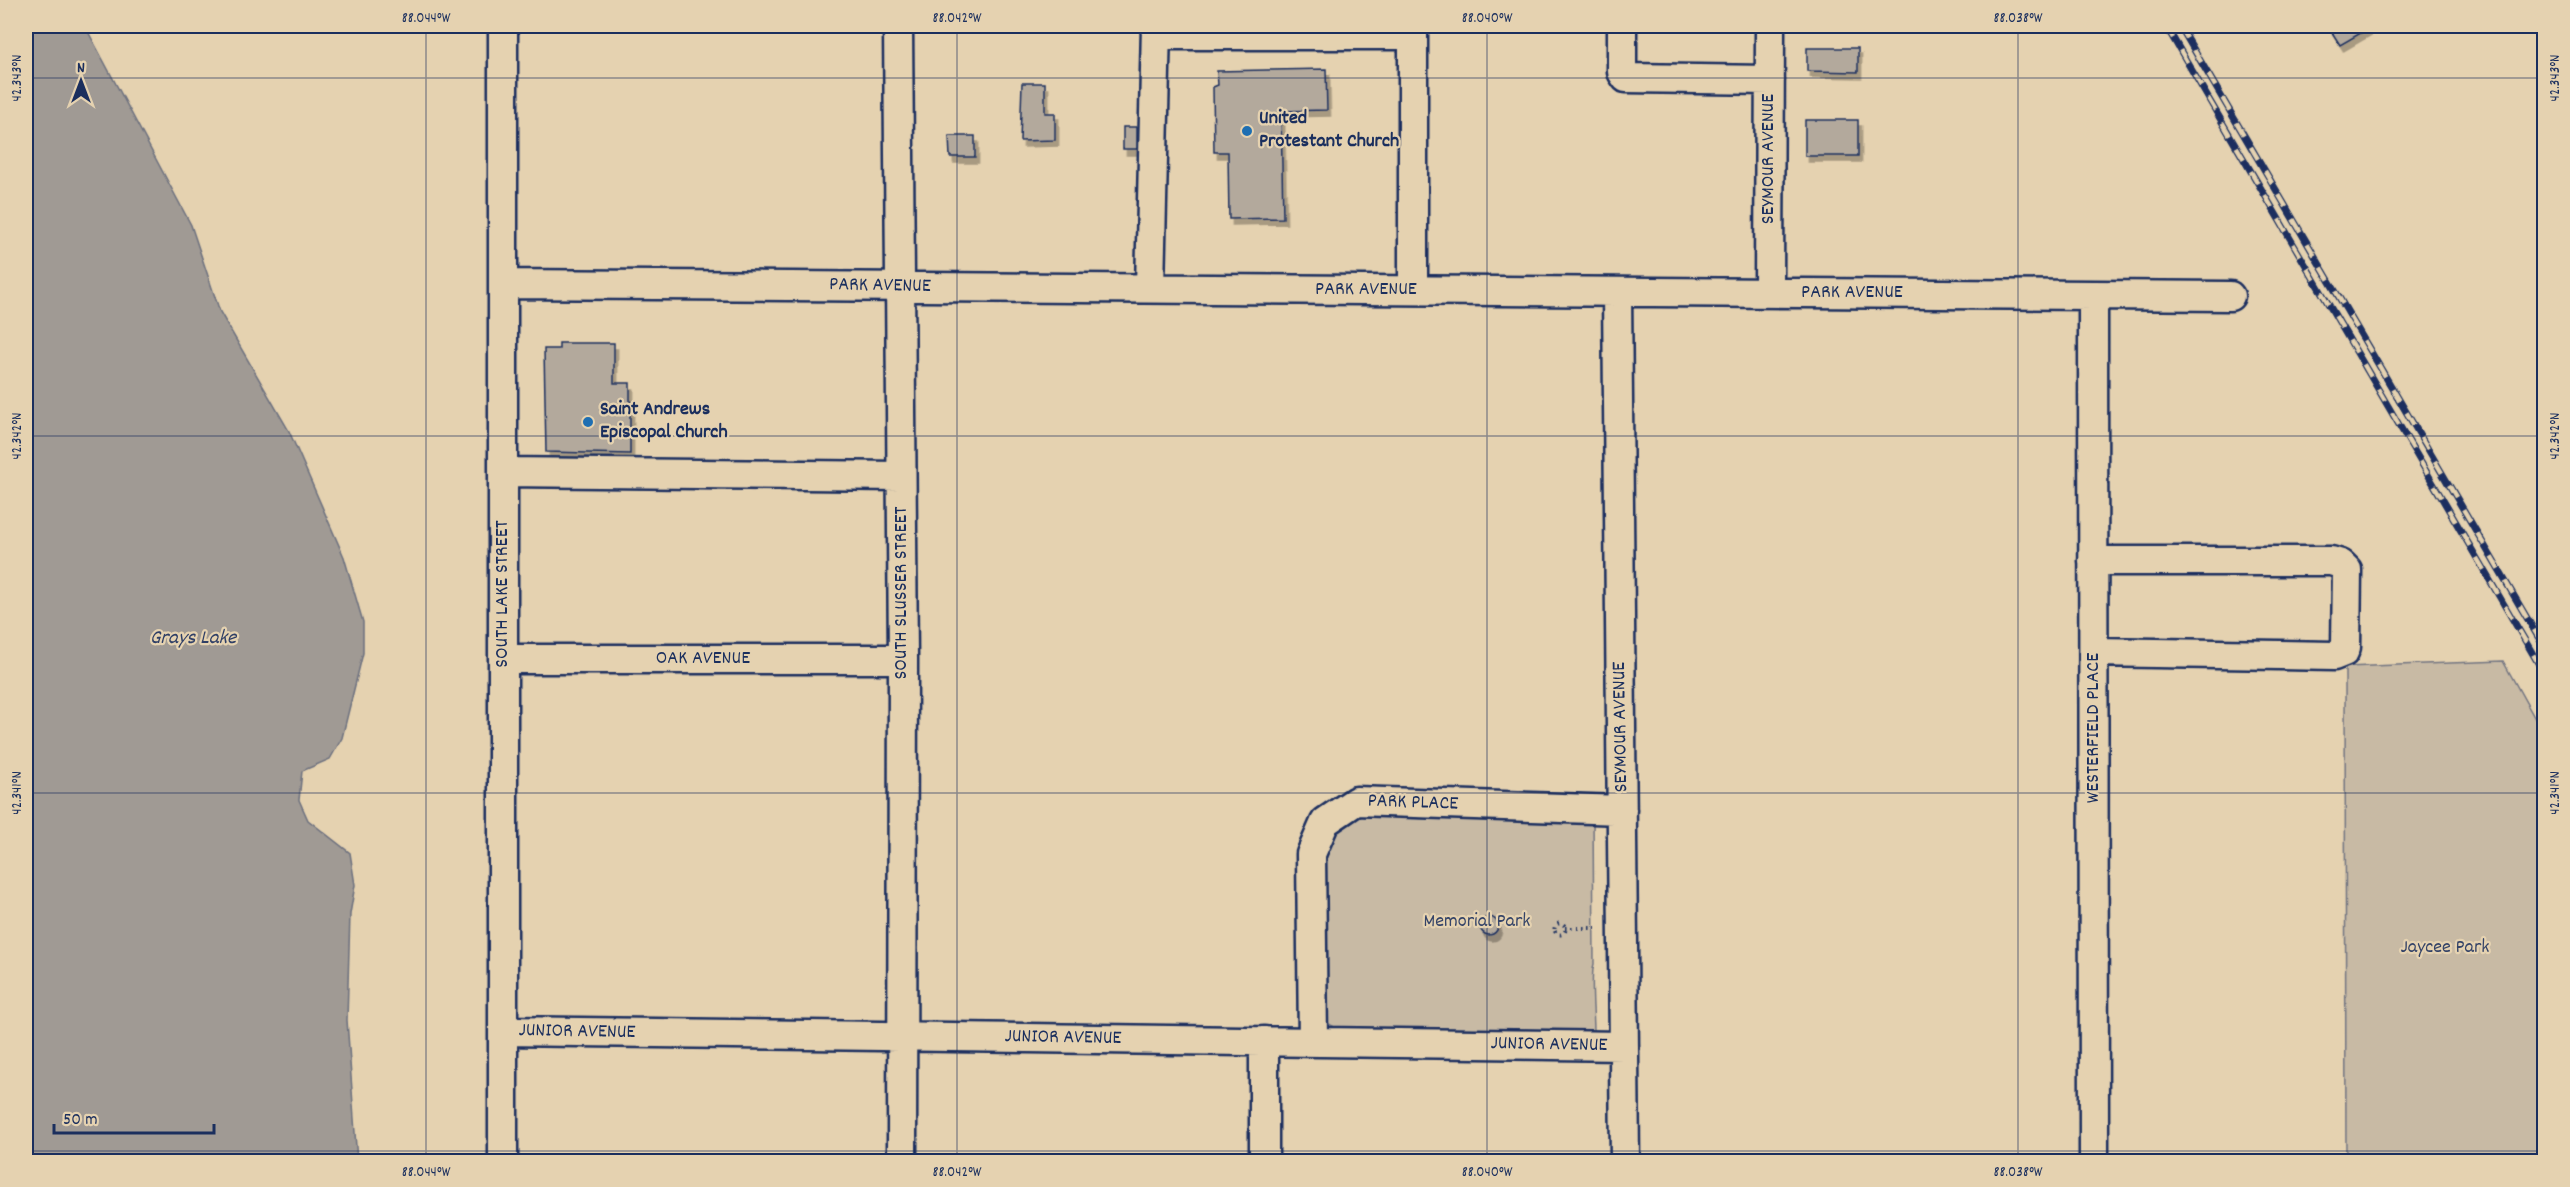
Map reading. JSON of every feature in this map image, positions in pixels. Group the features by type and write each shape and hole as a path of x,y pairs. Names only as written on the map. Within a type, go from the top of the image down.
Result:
{"street":[{"name":"SOUTH LAKE STREET","path":"503,26 503,1161"},
{"name":"SOUTH SLUSSER STREET","path":"898,26 898,286 903,658 902,1161"},
{"path":"1622,26 1622,72 1626,78 1770,80"},
{"name":"SEYMOUR AVENUE","path":"1768,293 1770,26"},
{"path":"1150,288 1156,31 1413,30 1413,290"},
{"name":"PARK AVENUE","path":"503,284 2230,296"},
{"name":"SEYMOUR AVENUE","path":"1617,292 1625,1161"},
{"name":"WESTERFIELD PLACE","path":"2093,295 2094,1161"},
{"path":"503,472 901,476"},
{"path":"2093,561 2331,561 2341,564 2347,570 2346,647 2334,656 2094,652"},
{"name":"OAK AVENUE","path":"503,659 903,658"},
{"name":"PARK PLACE","path":"1313,1042 1311,854 1325,822 1356,801 1622,810"},
{"name":"JUNIOR AVENUE","path":"503,1031 1624,1046"},
{"path":"1264,1041 1264,1161"}],"path":[{"path":"1565,928 1596,928"}],"green space":[{"name":"Jaycee Park","path":"2503,661 2544,735 2544,1161 2346,1161 2345,667"},
{"name":"Memorial Park","path":"1369,814 1593,814 1594,1031 1338,1029 1329,1024 1326,1019 1324,855 1336,833 1346,823"}],"water":[{"name":"Grays Lake","path":"26,26 85,26 191,225 220,312 289,431 344,557 363,622 363,653 342,738 330,759 302,771 299,800 308,820 350,853 355,885 350,914 347,1020 357,1161 26,1161"}],"building":[{"path":"2328,26 2373,26 2340,45"},
{"path":"1807,48 1858,48 1858,72 1807,71"},
{"name":"United Protestant Church","path":"1326,69 1327,110 1281,111 1283,218 1229,219 1228,152 1214,152 1213,87 1218,85 1217,71"},
{"path":"1022,83 1045,83 1045,113 1055,113 1055,140 1020,141"},
{"path":"1805,120 1858,120 1858,156 1805,156"},
{"path":"1123,127 1137,127 1137,149 1123,149"},
{"path":"949,136 975,136 975,157 950,157"},
{"name":"Saint Andrews Episcopal Church","path":"559,343 614,343 614,383 630,383 630,454 546,452 544,349 559,349"},
{"path":"1489,917 1495,920 1498,926 1495,932 1489,935 1483,932 1480,926 1483,920"}],"railway":[{"path":"2166,26 2544,673"},
{"path":"2180,26 2544,647"}],"place":[{"name":"United Protestant Church","path":"1247,131"},
{"name":"Saint Andrews Episcopal Church","path":"588,422"}]}
